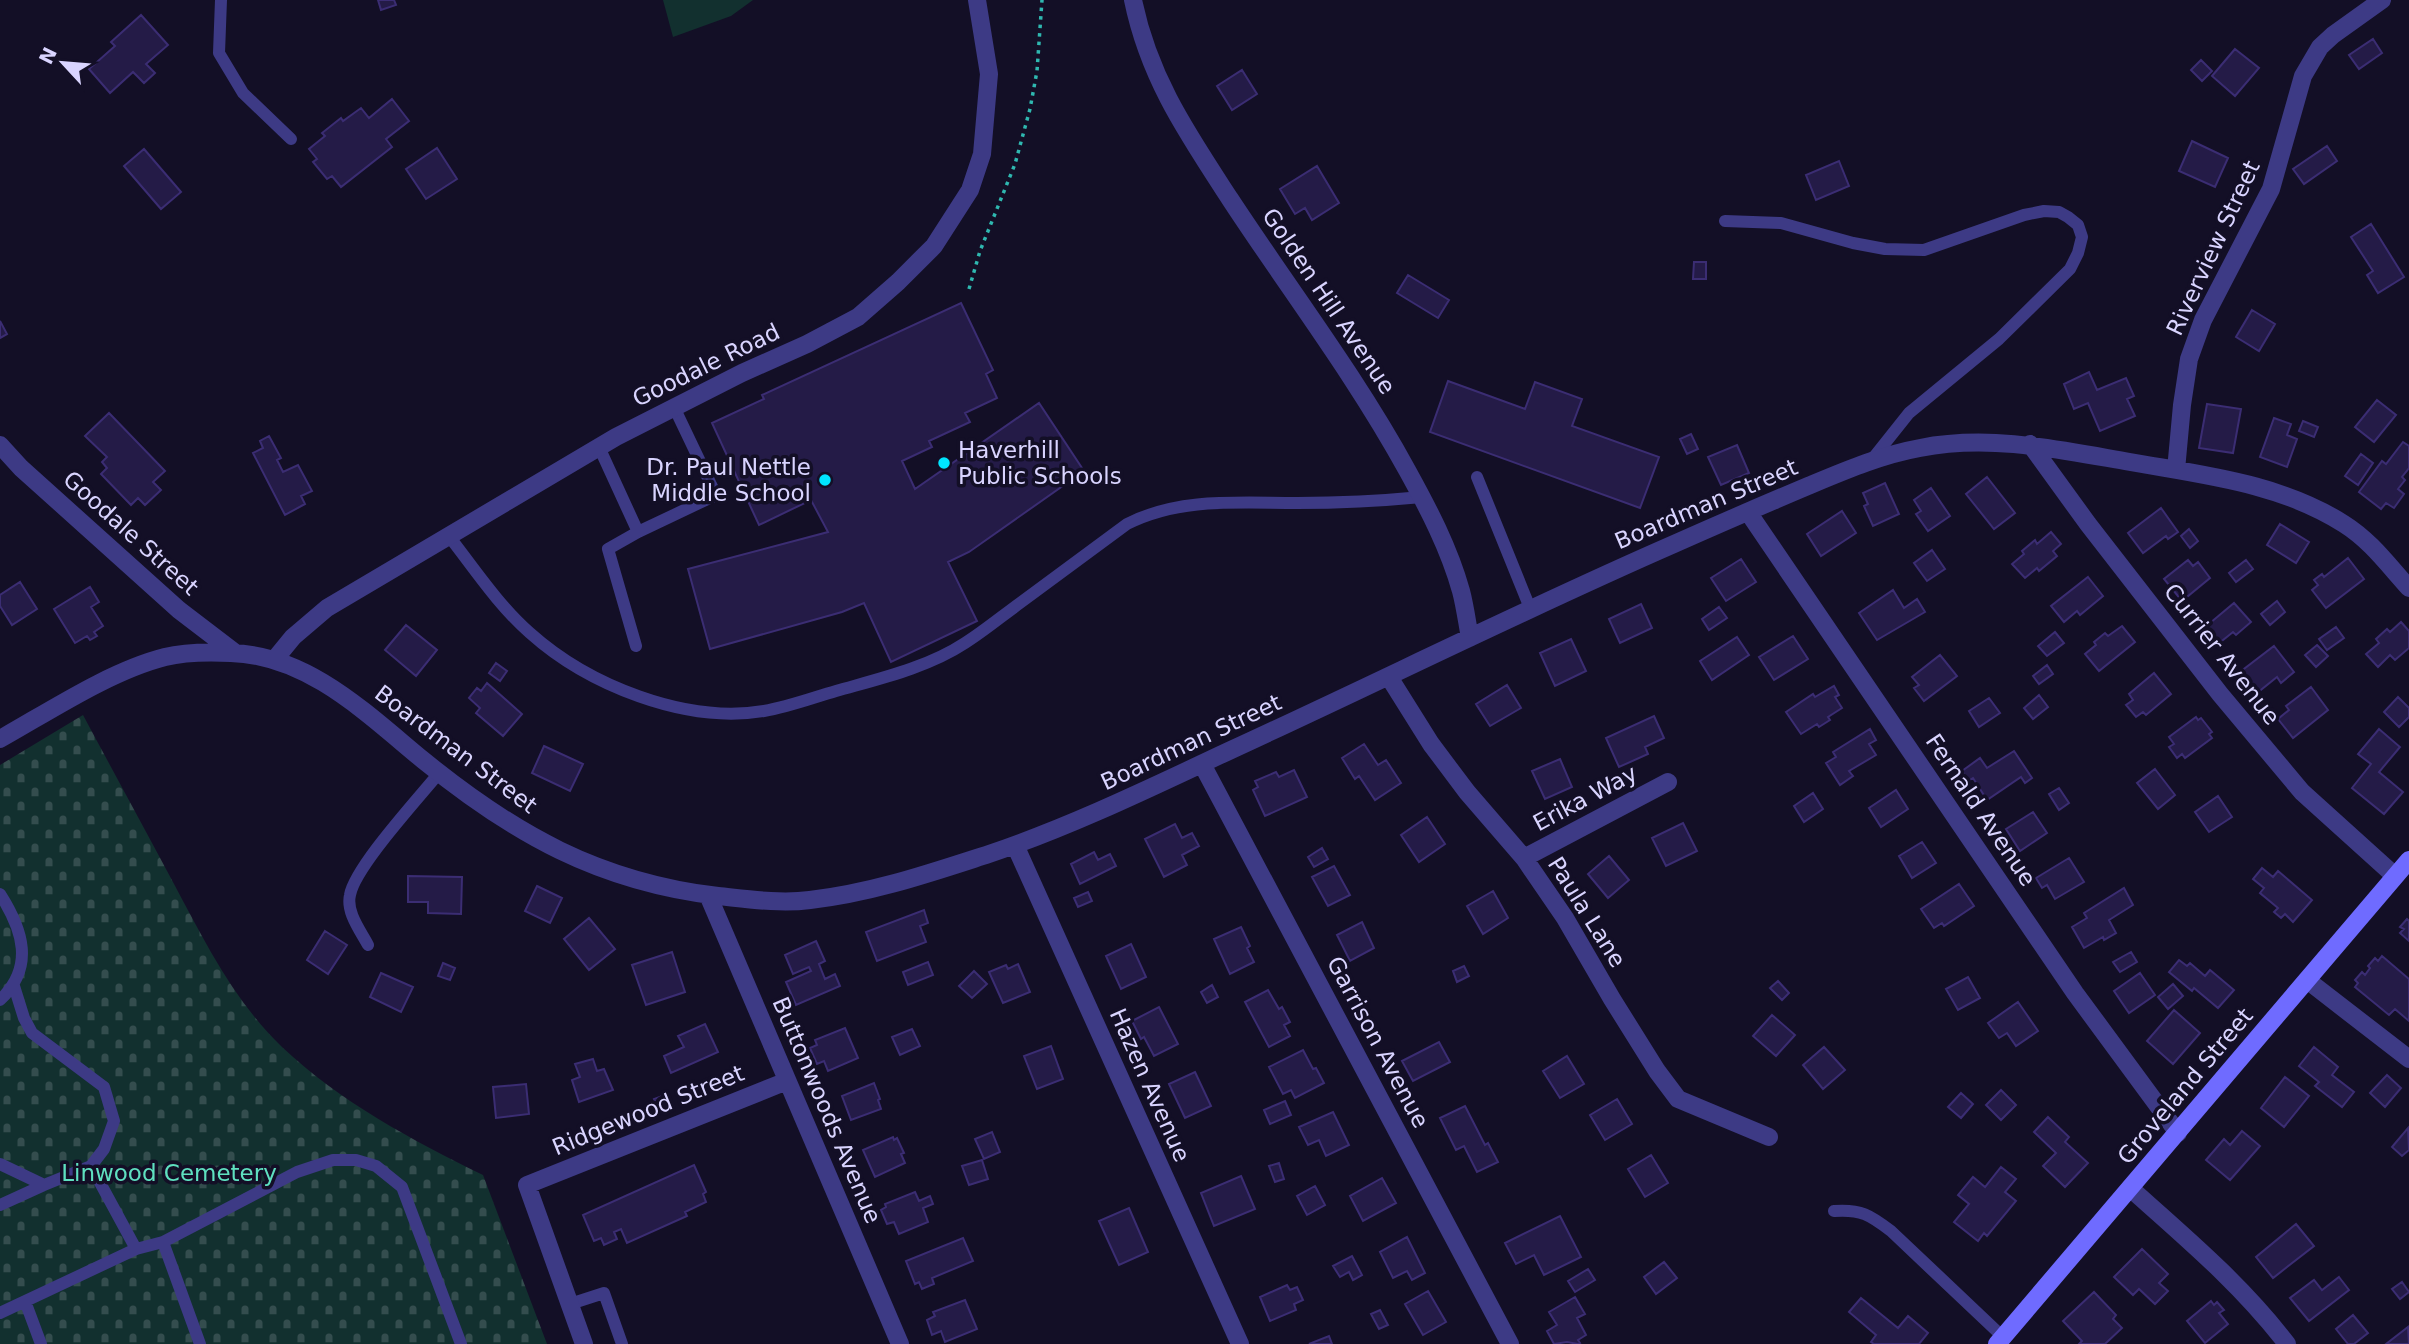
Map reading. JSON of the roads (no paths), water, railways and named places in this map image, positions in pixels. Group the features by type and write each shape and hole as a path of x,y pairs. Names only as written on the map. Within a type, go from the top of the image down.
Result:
{"main road":[{"name":"Groveland Street","path":"2000,1340 2409,860"}],"street":[{"name":"Goodale Road","path":"275,659 293,637 327,608 599,447 674,407 858,317 898,282 934,246 970,190 982,154 989,74 977,0"},
{"name":"Golden Hill Avenue","path":"1133,0 1141,37 1171,106 1241,215 1377,415 1422,497 1444,543 1461,591 1470,638"},
{"name":"Riverview Street","path":"2176,470 2189,359 2203,320 2271,189 2303,76 2320,47 2333,34 2382,0"},
{"name":"Boardman Street","path":"0,739 78,695 139,666 172,655 234,652 275,659 337,689 439,773 496,815 560,853 640,882 708,895 803,901 878,889 1015,845 1113,805 1389,677 1530,608 1748,512 1870,462 1900,452 1941,444 2030,444 2232,480 2305,503 2342,523 2372,545 2409,588"},
{"name":"Currier Avenue","path":"2030,444 2088,524 2220,694 2302,792 2395,876"},
{"name":"Goodale Street","path":"0,445 21,468 179,610 234,652"},
{"name":"Fernald Avenue","path":"1748,512 2075,993 2178,1133"},
{"name":"Paula Lane","path":"1389,677 1452,773 1524,858 1566,918 1612,999 1678,1098 1769,1137"},
{"name":"Garrison Avenue","path":"1202,764 1510,1344"},
{"name":"Erika Way","path":"1524,858 1668,782"},
{"name":"Hazen Avenue","path":"1015,845 1240,1344"},
{"name":"Buttonwoods Avenue","path":"708,895 900,1344"},
{"path":"2307,980 2409,1059"},
{"name":"Ridgewood Street","path":"570,1304 527,1185 788,1081"},
{"path":"2130,1188 2218,1267 2287,1344"},
{"path":"570,1304 584,1344"}],"lane":[{"path":"221,0 219,53 243,93 291,139"},
{"path":"1725,220 1781,222 1853,243 1909,250 1924,250 2024,215 2044,211 2059,212 2078,225 2082,237 2070,269 1999,340 1909,413 1870,462"},
{"path":"636,646 608,549 716,495 674,407"},
{"path":"599,447 638,532"},
{"path":"1477,477 1530,608"},
{"path":"448,535 501,603 528,631 556,654 611,685 644,697 683,708 723,714 765,711 933,660 964,644 1127,524 1147,514 1171,507 1206,504 1363,502 1422,497"},
{"path":"368,945 352,914 349,897 357,875 439,773"},
{"path":"0,894 22,937 23,958 14,986 0,1000"},
{"path":"0,1205 92,1166 104,1149 114,1121 104,1087 32,1032 14,986"},
{"path":"0,1313 136,1250 163,1242 297,1172 333,1160 356,1160 376,1166 402,1187 461,1344"},
{"path":"0,1164 44,1185"},
{"path":"92,1166 136,1250"},
{"path":"1834,1211 1855,1209 1891,1231 2000,1340"},
{"path":"163,1242 201,1344"},
{"path":"570,1304 604,1293 622,1344"},
{"path":"24,1301 41,1344"}],"place":[{"name":"Haverhill Public Schools","path":"944,463"},
{"name":"Dr. Paul Nettle Middle School","path":"825,480"}],"park label":[{"name":"Linwood Cemetery","path":"169,1173"}]}
